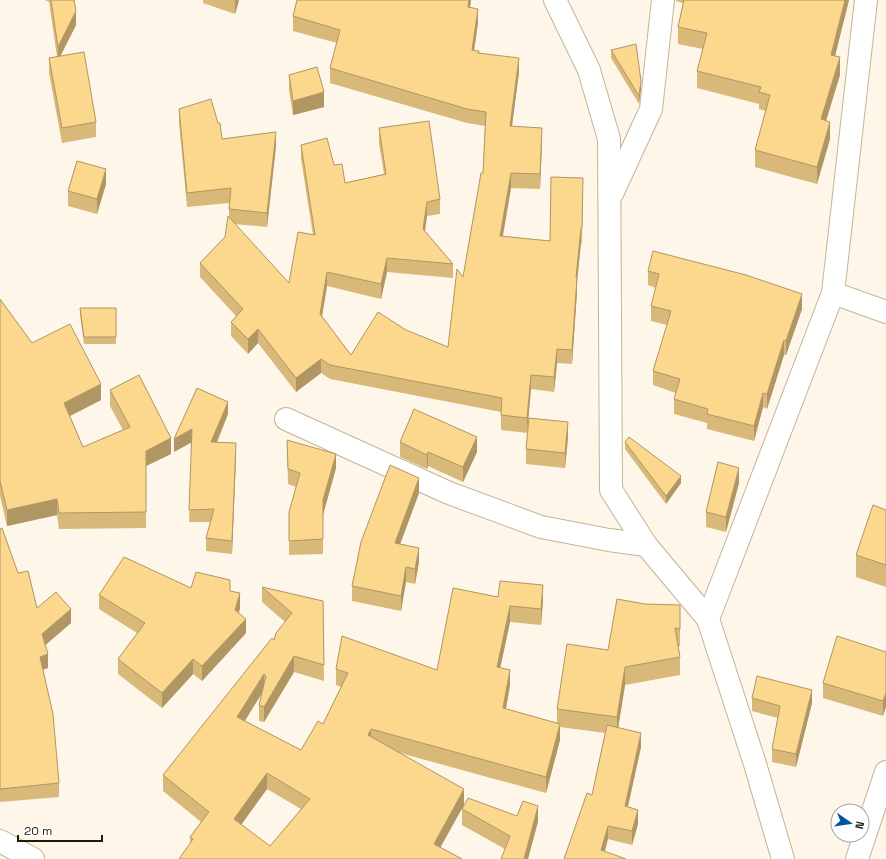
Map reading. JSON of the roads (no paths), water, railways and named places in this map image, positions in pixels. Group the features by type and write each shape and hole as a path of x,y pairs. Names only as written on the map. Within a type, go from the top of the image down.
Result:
{"street":[{"path":"555,0 589,70 609,139 611,490 646,545 708,619 755,764 783,859"},
{"path":"609,200 651,109 663,0"},
{"path":"708,619 833,293 866,0"},
{"path":"833,293 886,312"},
{"path":"286,419 449,493 541,527 609,540 646,545"},
{"path":"857,859 886,772"},
{"path":"0,841 33,859"}]}
